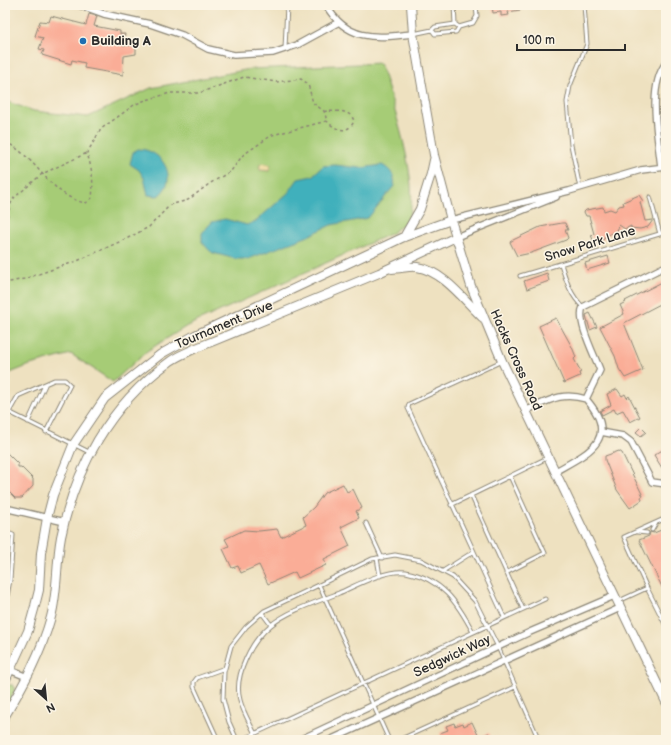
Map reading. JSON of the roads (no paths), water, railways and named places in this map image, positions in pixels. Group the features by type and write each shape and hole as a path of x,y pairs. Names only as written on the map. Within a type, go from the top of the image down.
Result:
{"street":[{"path":"79,5 104,14 150,24 182,35 208,49 234,55 273,53 297,45 339,22"},
{"path":"326,5 339,22 350,32 374,38 413,34"},
{"name":"Hacks Cross Road","path":"411,5 413,34 434,155 451,220 471,286 502,361 525,411 556,472 617,602 663,688 666,702"},
{"path":"663,167 655,102 660,70 666,63"},
{"path":"404,237 420,209 427,191 434,155"},
{"name":"Tournament Drive","path":"5,681 8,669 28,631 36,606 47,518 53,495 74,445 105,398 161,354 195,335 404,237 451,220 569,191 626,174 663,167"},
{"name":"Tournament Drive","path":"5,716 27,677 45,638 52,616 57,589 61,538 71,496 89,452 130,396 168,362 194,349 386,270 456,237 569,191"},
{"path":"586,399 600,370 581,322 580,312 582,308 666,266"},
{"path":"386,270 416,267 429,270 442,279 485,320"},
{"path":"525,411 555,398 568,395 586,399 597,415 601,432 598,443 594,448 556,472"},
{"path":"601,432 624,436 631,442 652,482 666,484"},
{"path":"5,508 65,522"},
{"name":"Sedgwick Way","path":"300,740 498,647 617,602"},
{"name":"Sedgwick Way","path":"330,740 503,660 617,602"},
{"path":"8,669 27,677"}],"lane":[{"path":"285,49 287,5"},
{"path":"454,5 455,24"},
{"path":"432,30 436,34 456,32 459,27 472,23 477,16 476,5"},
{"path":"580,188 571,145 567,102 570,86 587,44 584,5"},
{"path":"413,34 432,30 435,27 455,24 459,27"},
{"path":"650,197 660,234"},
{"name":"Snow Park Lane","path":"520,276 666,232"},
{"path":"561,264 569,290 582,308"},
{"path":"502,361 409,404 408,408 504,617"},
{"path":"46,432 70,384 65,380 54,380 18,396 10,412 46,432 89,452"},
{"path":"28,422 45,385"},
{"path":"451,504 548,457"},
{"path":"506,573 545,552 510,476"},
{"path":"471,495 522,609"},
{"path":"666,523 664,519 624,537 665,620 666,626"},
{"path":"366,523 382,558"},
{"path":"652,530 656,523"},
{"path":"5,532 13,535 10,580 5,606"},
{"path":"636,532 647,533"},
{"path":"442,572 473,552"},
{"path":"237,740 229,722 223,699 225,668 231,646 246,627 262,613 319,585 377,558 395,555 421,560 453,577 475,601 498,647 539,740"},
{"path":"377,558 380,576"},
{"path":"255,734 240,700 239,685 243,664 256,642 271,626 325,599 380,576 404,572 421,577 435,584 446,592 459,607 473,632"},
{"path":"319,585 389,740"},
{"path":"617,602 648,588"},
{"path":"241,740 545,599"},
{"path":"262,613 271,626"},
{"path":"218,740 194,687 194,682 197,678 225,668"},
{"path":"399,740 515,687"}],"water":[{"path":"138,149 147,150 155,154 166,166 168,182 158,196 148,195 144,178 139,170 130,164 133,152"},
{"path":"335,165 361,168 382,165 392,173 394,186 368,218 331,225 306,237 248,259 236,259 213,253 202,242 202,233 212,222 225,219 247,225 256,221 288,193 298,179 312,176 323,166"}],"place":[{"name":"Building A","path":"83,41"}]}
